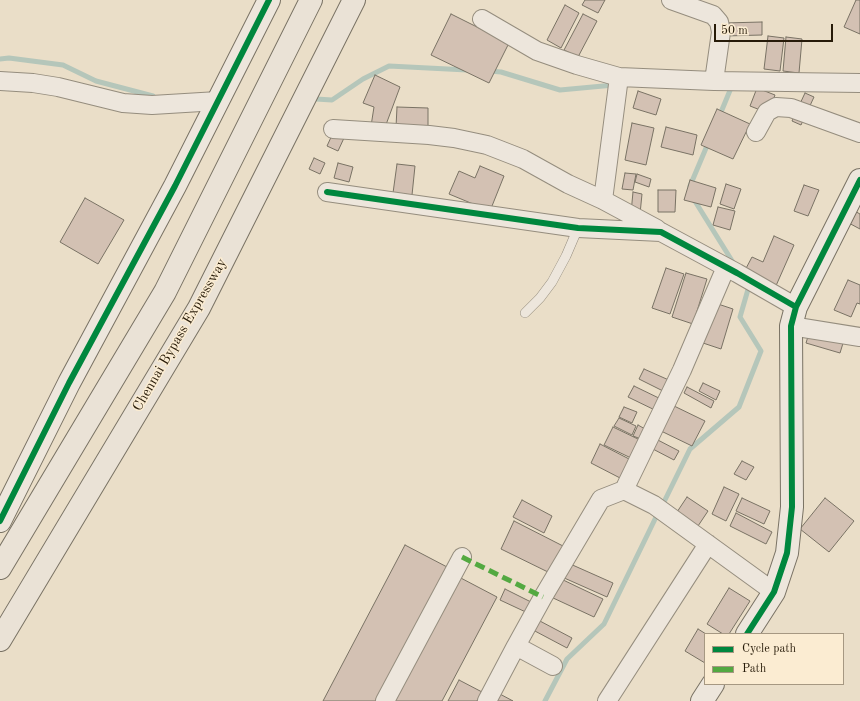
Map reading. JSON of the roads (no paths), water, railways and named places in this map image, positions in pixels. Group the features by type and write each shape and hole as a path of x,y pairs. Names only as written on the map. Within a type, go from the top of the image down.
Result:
{"highway":[{"path":"0,568 165,292 311,0"},
{"name":"Chennai Bypass Expressway","path":"0,640 199,308 354,0"}],"street":[{"path":"0,521 69,383 175,186 269,0"},
{"path":"671,0 713,15 719,22 721,32 714,81"},
{"path":"482,19 537,51 577,65 619,77 714,81 860,83"},
{"path":"603,200 619,77"},
{"path":"0,81 33,83 58,87 123,103 152,105 218,101"},
{"path":"756,132 767,112 776,107 791,108 860,133"},
{"path":"333,129 454,138 487,145 523,159 568,184 603,200 726,267 793,317 860,337"},
{"path":"748,633 774,592 787,553 792,507 793,317 860,180"},
{"path":"327,192 578,228 661,232"},
{"path":"487,701 543,597 601,499 624,490 682,370 726,267"},
{"path":"624,490 660,510 774,592"},
{"path":"607,701 708,544"},
{"path":"385,701 462,557"},
{"path":"516,646 553,666"},
{"path":"702,701 712,685"}],"lane":[{"path":"525,313 540,298 552,282 566,256 578,228"}],"waterway":[{"path":"0,59 9,58 63,65 96,81 153,96"},
{"path":"316,99 332,100 363,79 389,66 467,70"},
{"path":"489,71 501,72 560,90 614,85"},
{"path":"719,117 731,88 726,88"},
{"path":"690,186 709,141"},
{"path":"693,198 734,264"},
{"path":"662,506 690,449 739,407 761,351 740,317 749,286 747,284"},
{"path":"545,701 567,659 604,624 658,513"}]}
